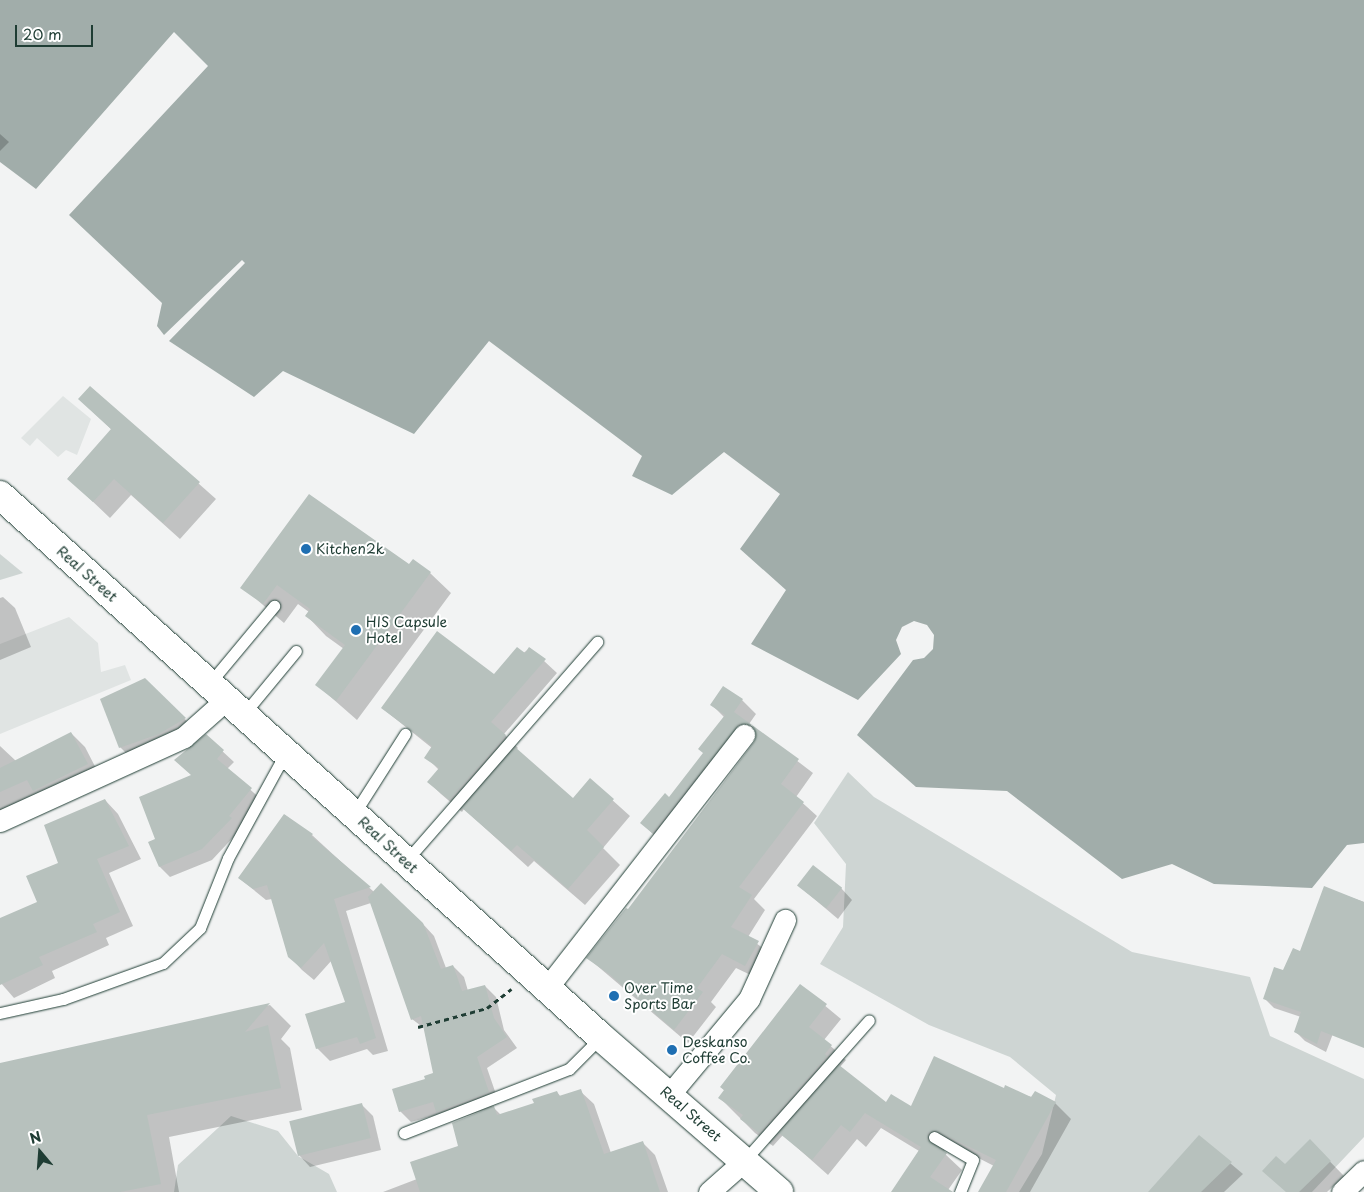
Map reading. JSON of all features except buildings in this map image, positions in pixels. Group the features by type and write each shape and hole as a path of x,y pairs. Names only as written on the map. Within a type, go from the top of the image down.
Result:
{"main road":[{"name":"Real Street","path":"0,495 226,699 287,751 406,862 601,1038 779,1192"}],"street":[{"path":"0,821 184,737 226,699"},
{"path":"539,981 744,735"},
{"path":"669,1095 749,999 785,920"},
{"path":"708,1192 744,1161"},
{"path":"1342,1192 1364,1171"}],"lane":[{"path":"226,699 274,606"},
{"path":"406,862 597,642"},
{"path":"226,699 296,650"},
{"path":"354,814 405,734"},
{"path":"0,1013 63,999 163,963 200,928 228,858 287,751"},
{"path":"744,1161 869,1020"},
{"path":"404,1133 569,1069 601,1038"},
{"path":"934,1137 973,1160 960,1192"}],"path":[{"path":"418,1027 486,1008 539,981"}],"shaded area":[{"path":"0,0 1364,0 1364,843 1347,845 1312,888 1214,884 1172,864 1122,879 1007,791 916,787 857,735 913,660 924,658 933,649 934,635 927,625 914,621 902,627 896,640 901,654 858,700 751,644 786,590 740,549 780,494 724,452 672,495 632,476 642,456 489,341 414,434 283,371 254,397 169,341 245,263 242,260 164,335 157,326 162,303 69,215 208,66 174,32 36,189 0,162"},
{"path":"63,396 91,419 77,455 66,450 58,457 37,438 30,446 21,438"},
{"path":"0,554 23,573 0,580"},
{"path":"69,617 98,643 101,672 125,665 131,680 0,734 0,644"},
{"path":"848,772 874,797 1132,952 1250,977 1270,1036 1364,1079 1364,1137 1312,1192 1019,1192 1042,1154 1056,1095 1010,1057 929,1025 820,964 843,927 846,864 814,823"},
{"path":"231,1116 278,1131 298,1156 329,1174 337,1192 174,1192 178,1165"}],"place":[{"name":"Kitchen2k","path":"306,549"},
{"name":"HIS Capsule Hotel","path":"356,630"},
{"name":"Over Time Sports Bar","path":"614,996"},
{"name":"Deskanso Coffee Co.","path":"672,1050"}]}
